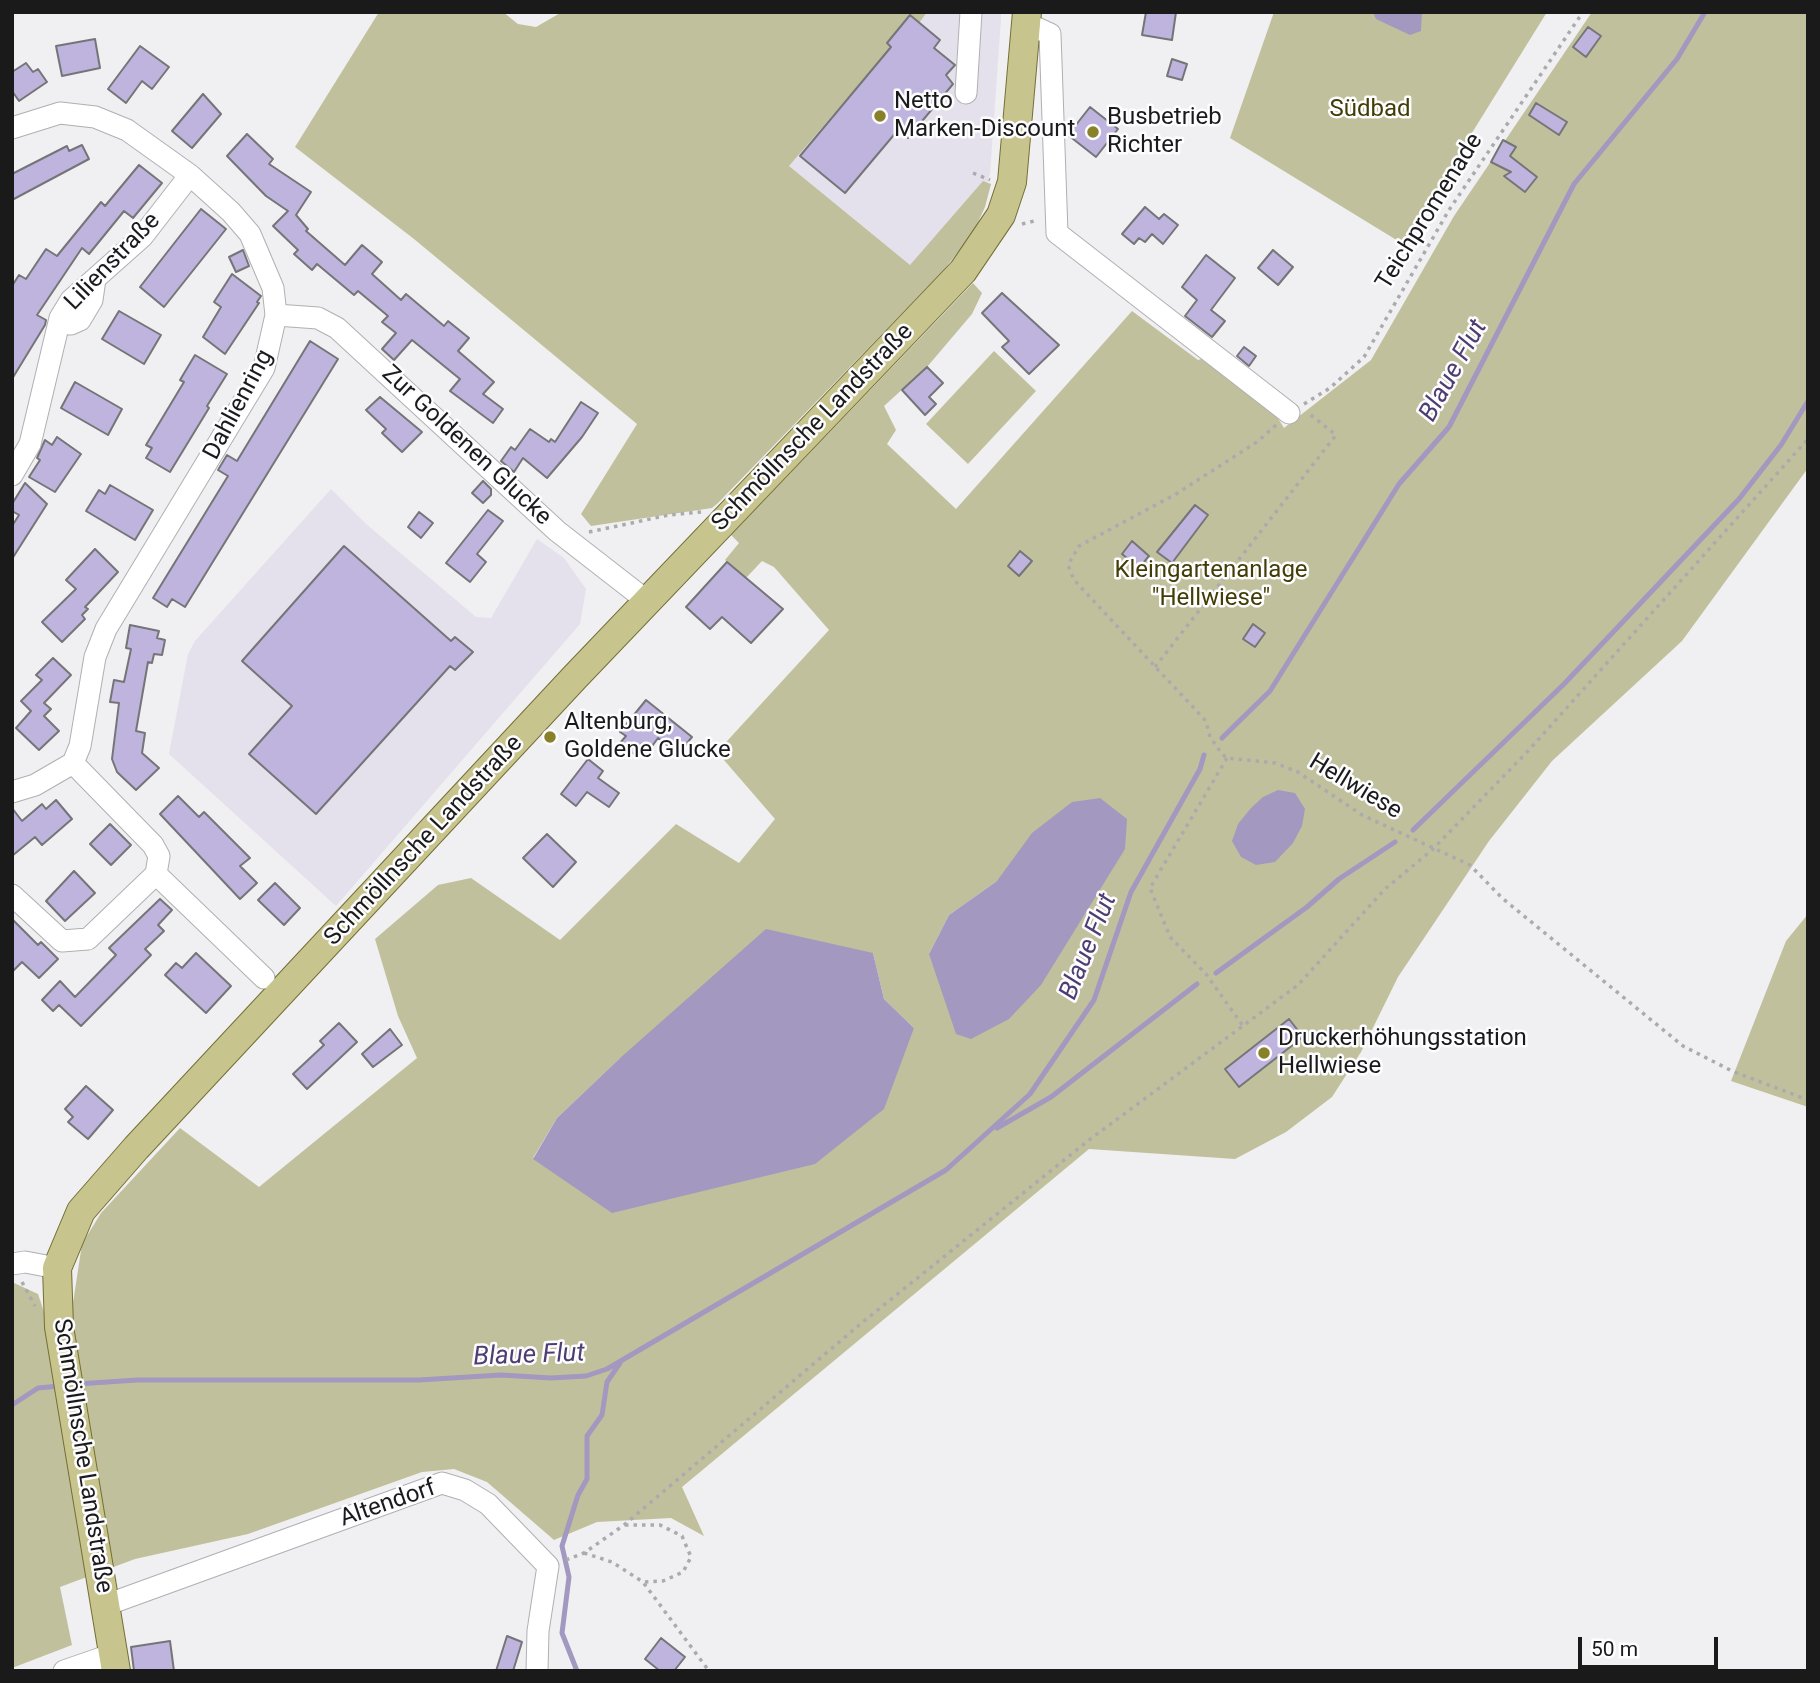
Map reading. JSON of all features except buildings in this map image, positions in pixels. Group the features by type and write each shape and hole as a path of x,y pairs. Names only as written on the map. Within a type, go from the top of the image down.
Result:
{"main road":[{"name":"Schmöllnsche Landstraße","path":"115,1662 64,1366 57,1268 69,1234 81,1212 136,1149 648,601 963,271 1001,215 1012,182 1026,18"}],"street":[{"path":"966,93 971,12"},
{"path":"1026,18 1050,34 1057,233 1294,410"},
{"name":"Dahlienring","path":"12,128 60,113 95,117 127,130 190,175 231,212 250,234 273,288 276,315 264,368 106,629 95,657 79,746 73,763"},
{"name":"Lilienstraße","path":"12,475 30,444 59,323 71,300 142,237 190,175"},
{"name":"Zur Goldenen Glucke","path":"276,315 318,318 337,328 558,531 648,601"},
{"path":"12,792 35,785 73,763 153,845 159,856 156,874 88,939 62,941 12,895"},
{"path":"156,874 264,978"},
{"path":"12,1264 24,1262 57,1268"},
{"name":"Altendorf","path":"106,1605 442,1483 465,1490 488,1504 548,1566 538,1630 537,1671"},
{"path":"64,1671 115,1662"}],"path":[{"name":"Teichpromenade","path":"1294,410 1330,388 1364,357 1449,210 1583,12"},
{"path":"973,173 995,183 995,180"},
{"path":"1001,215 1017,225 1037,219 1057,233"},
{"path":"1155,667 1336,435 1294,410 1245,449 1176,494 1079,546 1071,555 1068,565 1074,580 1155,667 1206,721 1210,737 1227,758 1150,888 1170,937 1206,974 1243,1026"},
{"path":"574,1557 624,1525 864,1321 1089,1140 1298,985 1385,889 1432,849 1528,751 1808,439"},
{"path":"580,534 669,515 703,512"},
{"name":"Hellwiese","path":"1227,758 1275,763 1298,772 1362,815 1470,864 1502,898 1683,1046 1732,1070 1808,1100"},
{"path":"624,1525 660,1525 682,1536 691,1557 683,1572 663,1581 643,1582"},
{"path":"584,1553 612,1562 643,1582 709,1671"}],"shaded area":[{"path":"918,12 1001,12 1001,19 990,174 980,207 905,292 779,172"},
{"path":"1373,12 1422,12 1421,31 1410,35 1376,19"},
{"path":"331,489 366,524 476,617 491,618 537,539 564,558 586,589 580,624 336,906 169,754 188,654 195,641"},
{"path":"1278,790 1295,793 1305,809 1302,826 1293,843 1275,862 1256,865 1241,857 1232,841 1238,824 1251,808 1263,797"},
{"path":"1100,798 1127,819 1125,849 1041,985 1009,1019 971,1039 956,1034 929,954 949,915 997,881 1032,833 1072,802"},
{"path":"766,929 873,953 884,999 914,1028 884,1109 815,1164 612,1213 533,1159 557,1118 619,1059"}],"green space":[{"path":"379,12 503,12 518,24 536,27 562,12 927,12 919,23 910,16 887,43 891,47 789,166 910,265 983,181 991,184 985,207 974,231 944,270 712,508 591,526 581,514 637,424 414,239 295,147"},
{"name":"Südbad","path":"1274,12 1547,12 1403,244 1230,138"},
{"name":"Kleingartenanlage \"Hellwiese\"","path":"1592,12 1808,12 1808,468 1682,641 1552,761 1489,841 1398,977 1361,1052 1332,1097 1286,1132 1235,1159 1089,1149 682,1487 704,1536 671,1518 597,1522 554,1540 487,1482 454,1469 422,1472 248,1534 135,1559 60,1587 72,1645 12,1668 12,1282 38,1294 46,1318 73,1303 82,1244 101,1213 180,1128 259,1187 417,1058 398,1016 375,939 438,885 471,878 560,940 676,824 739,863 775,819 717,752 829,630 774,567 762,561 745,579 725,560 739,543 731,535 973,283 982,293 972,314 927,367 884,406 896,430 887,444 956,509 1132,311 1198,360 1208,357 1271,407 1284,428 1371,360 1454,216","holes":["997,881 929,954 949,915","873,953 884,999 914,1028 533,1158 557,1118 619,1059"]},
{"path":"994,351 1036,391 968,464 926,424"},
{"path":"1808,914 1808,1107 1731,1081 1786,941"}],"waterway":[{"name":"Blaue Flut","path":"1222,738 1270,691 1399,484 1449,427 1574,184 1677,59 1705,12"},
{"name":"Blaue Flut","path":"1413,830 1564,684 1739,499 1781,445 1808,401"},
{"name":"Blaue Flut","path":"77,1384 137,1380 419,1380 501,1375 551,1378 586,1376 607,1369 946,1170 1030,1094 1094,1000 1131,892 1200,769 1204,755"},
{"name":"Blaue Flut","path":"1216,973 1307,907 1339,879 1395,842"},
{"name":"Blaue Flut","path":"997,1128 1051,1097 1197,984"},
{"path":"577,1671 562,1633 569,1577 562,1546 578,1495 587,1479 587,1436 602,1415 607,1382 620,1363"},
{"name":"Blaue Flut","path":"12,1405 38,1388 60,1386"}],"place":[{"name":"Netto Marken-Discount","path":"880,116"},
{"name":"Busbetrieb Richter","path":"1093,132"},
{"name":"Altenburg, Goldene Glucke","path":"550,737"},
{"name":"Druckerhöhungsstation Hellwiese","path":"1264,1053"}]}
